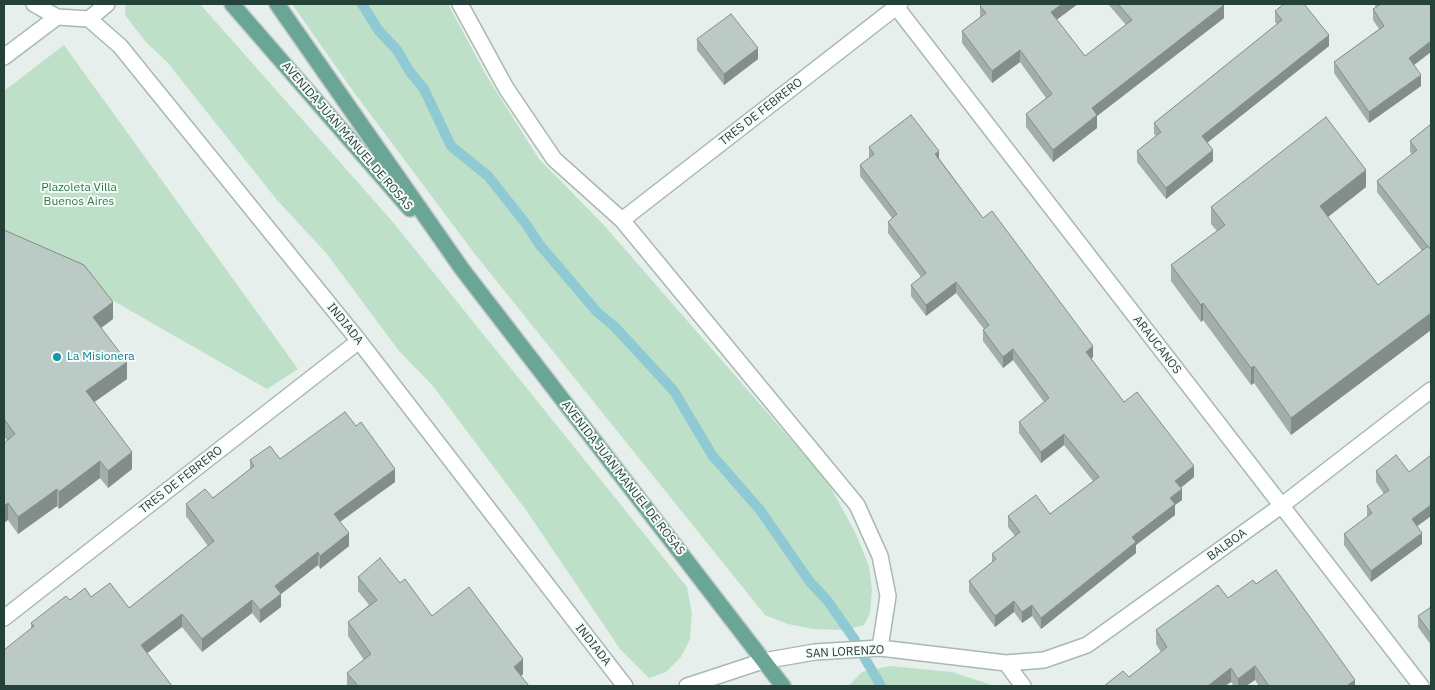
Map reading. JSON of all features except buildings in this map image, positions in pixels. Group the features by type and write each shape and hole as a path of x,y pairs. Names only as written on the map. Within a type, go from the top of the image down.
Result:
{"main road":[{"name":"AVENIDA JUAN MANUEL DE ROSAS","path":"232,4 462,269"},
{"name":"AVENIDA JUAN MANUEL DE ROSAS","path":"277,4 462,269 783,686"}],"street":[{"path":"34,4 56,17 90,19 107,4"},
{"path":"460,4 506,88 554,159 622,220 857,506 880,556 888,596 880,648"},
{"name":"TRES DE FEBRERO","path":"622,220 897,5"},
{"name":"ARAUCANOS","path":"897,5 1421,686"},
{"path":"4,57 56,17"},
{"name":"INDIADA","path":"90,19 120,46 359,341 625,686"},
{"name":"TRES DE FEBRERO","path":"4,618 359,341"},
{"name":"BALBOA","path":"1006,663 1044,660 1088,645 1281,506 1431,390"},
{"name":"SAN LORENZO","path":"688,686 763,661 815,652 880,648 1006,663"},
{"path":"1006,663 1023,686"}],"green space":[{"path":"126,4 200,4 392,221 687,587 692,614 690,639 681,657 666,672 649,678 620,649 526,510 433,386 399,351 327,254 277,200 167,62 146,42 125,15"},
{"path":"292,4 448,4 486,75 539,159 602,223 827,481 856,534 869,566 872,590 870,613 864,625 845,630 813,629 788,624 765,615 474,253 353,91"},
{"name":"Plazoleta Villa Buenos Aires","path":"64,45 298,369 267,389 4,238 4,91"},
{"path":"890,666 952,672 995,686 848,686 862,672"}],"waterway":[{"path":"362,4 379,31 397,50 410,72 424,89 451,146 488,176 526,224 539,244 597,312 615,327 674,391 712,455 760,510 810,582 827,600 855,640"},
{"path":"860,650 881,686"}],"place":[{"name":"La Misionera","path":"57,357"}]}
